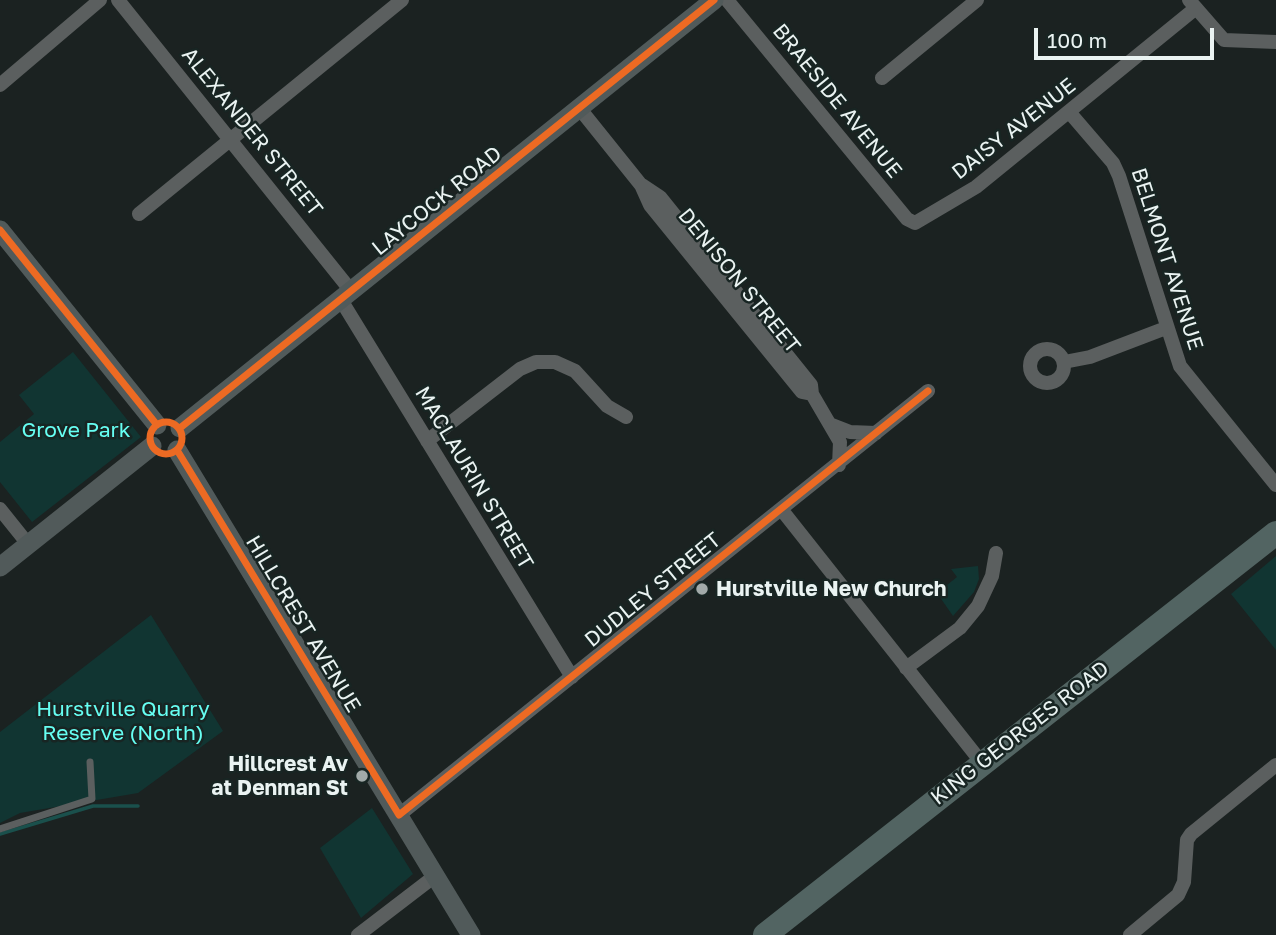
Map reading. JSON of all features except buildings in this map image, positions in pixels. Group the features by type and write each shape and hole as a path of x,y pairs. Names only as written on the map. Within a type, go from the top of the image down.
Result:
{"highway":[{"name":"KING GEORGES ROAD","path":"765,935 1276,533"}],"main road":[{"name":"LAYCOCK ROAD","path":"180,428 714,0"},
{"path":"0,230 157,425"},
{"path":"172,422 180,428 183,439 177,450 164,454 152,446 151,432 157,425 172,422"},
{"path":"0,567 152,446"},
{"name":"HILLCREST AVENUE","path":"177,450 471,935"}],"street":[{"path":"0,85 100,0"},
{"name":"ALEXANDER STREET","path":"118,0 233,141 347,296"},
{"path":"139,214 233,141 402,0"},
{"name":"BRAESIDE AVENUE","path":"727,0 907,219 919,223"},
{"path":"882,78 977,0"},
{"path":"1192,4 1224,40 1276,42"},
{"name":"DAISY AVENUE","path":"919,223 976,187 1070,113 1192,4"},
{"name":"DENISON STREET","path":"580,109 641,185 660,197 811,385 813,394 840,442 839,465"},
{"name":"BELMONT AVENUE","path":"1070,113 1112,163 1119,176 1180,366 1276,485"},
{"name":"MACLAURIN STREET","path":"347,296 427,441 572,677"},
{"path":"1065,362 1090,357 1166,328"},
{"path":"427,441 520,369 536,362 555,362 575,371 607,406 626,417"},
{"name":"DUDLEY STREET","path":"399,815 928,391"},
{"path":"832,425 850,432 876,433"},
{"path":"0,509 28,544"},
{"path":"781,509 982,763"},
{"path":"906,668 960,628 978,606 992,576 996,553"},
{"path":"1130,935 1178,895 1184,882 1187,840 1191,834 1276,765"},
{"path":"358,935 435,876"}],"lane":[{"path":"0,829 92,799 90,762"}],"green space":[{"name":"Grove Park","path":"73,352 141,437 32,522 0,482 0,442 34,414 19,395"},
{"path":"1276,556 1276,650 1231,594"},
{"path":"978,566 979,579 974,592 953,616 937,593 957,577 951,569"},
{"name":"Hurstville Quarry Reserve (North)","path":"151,615 223,731 138,793 20,813 0,823 0,732"},
{"path":"372,808 413,874 361,918 320,848"}],"waterway":[{"path":"0,834 93,806 138,806"}],"cycle path":[{"path":"180,428 714,0"},
{"path":"0,230 157,425"},
{"path":"177,450 399,815 928,391"},
{"path":"166,422 177,427 182,438 177,449 166,454 155,449 150,438 155,427 166,422"}],"place":[{"name":"Hurstville New Church","path":"702,589"},
{"name":"Hillcrest Av at Denman St","path":"362,776"}]}
